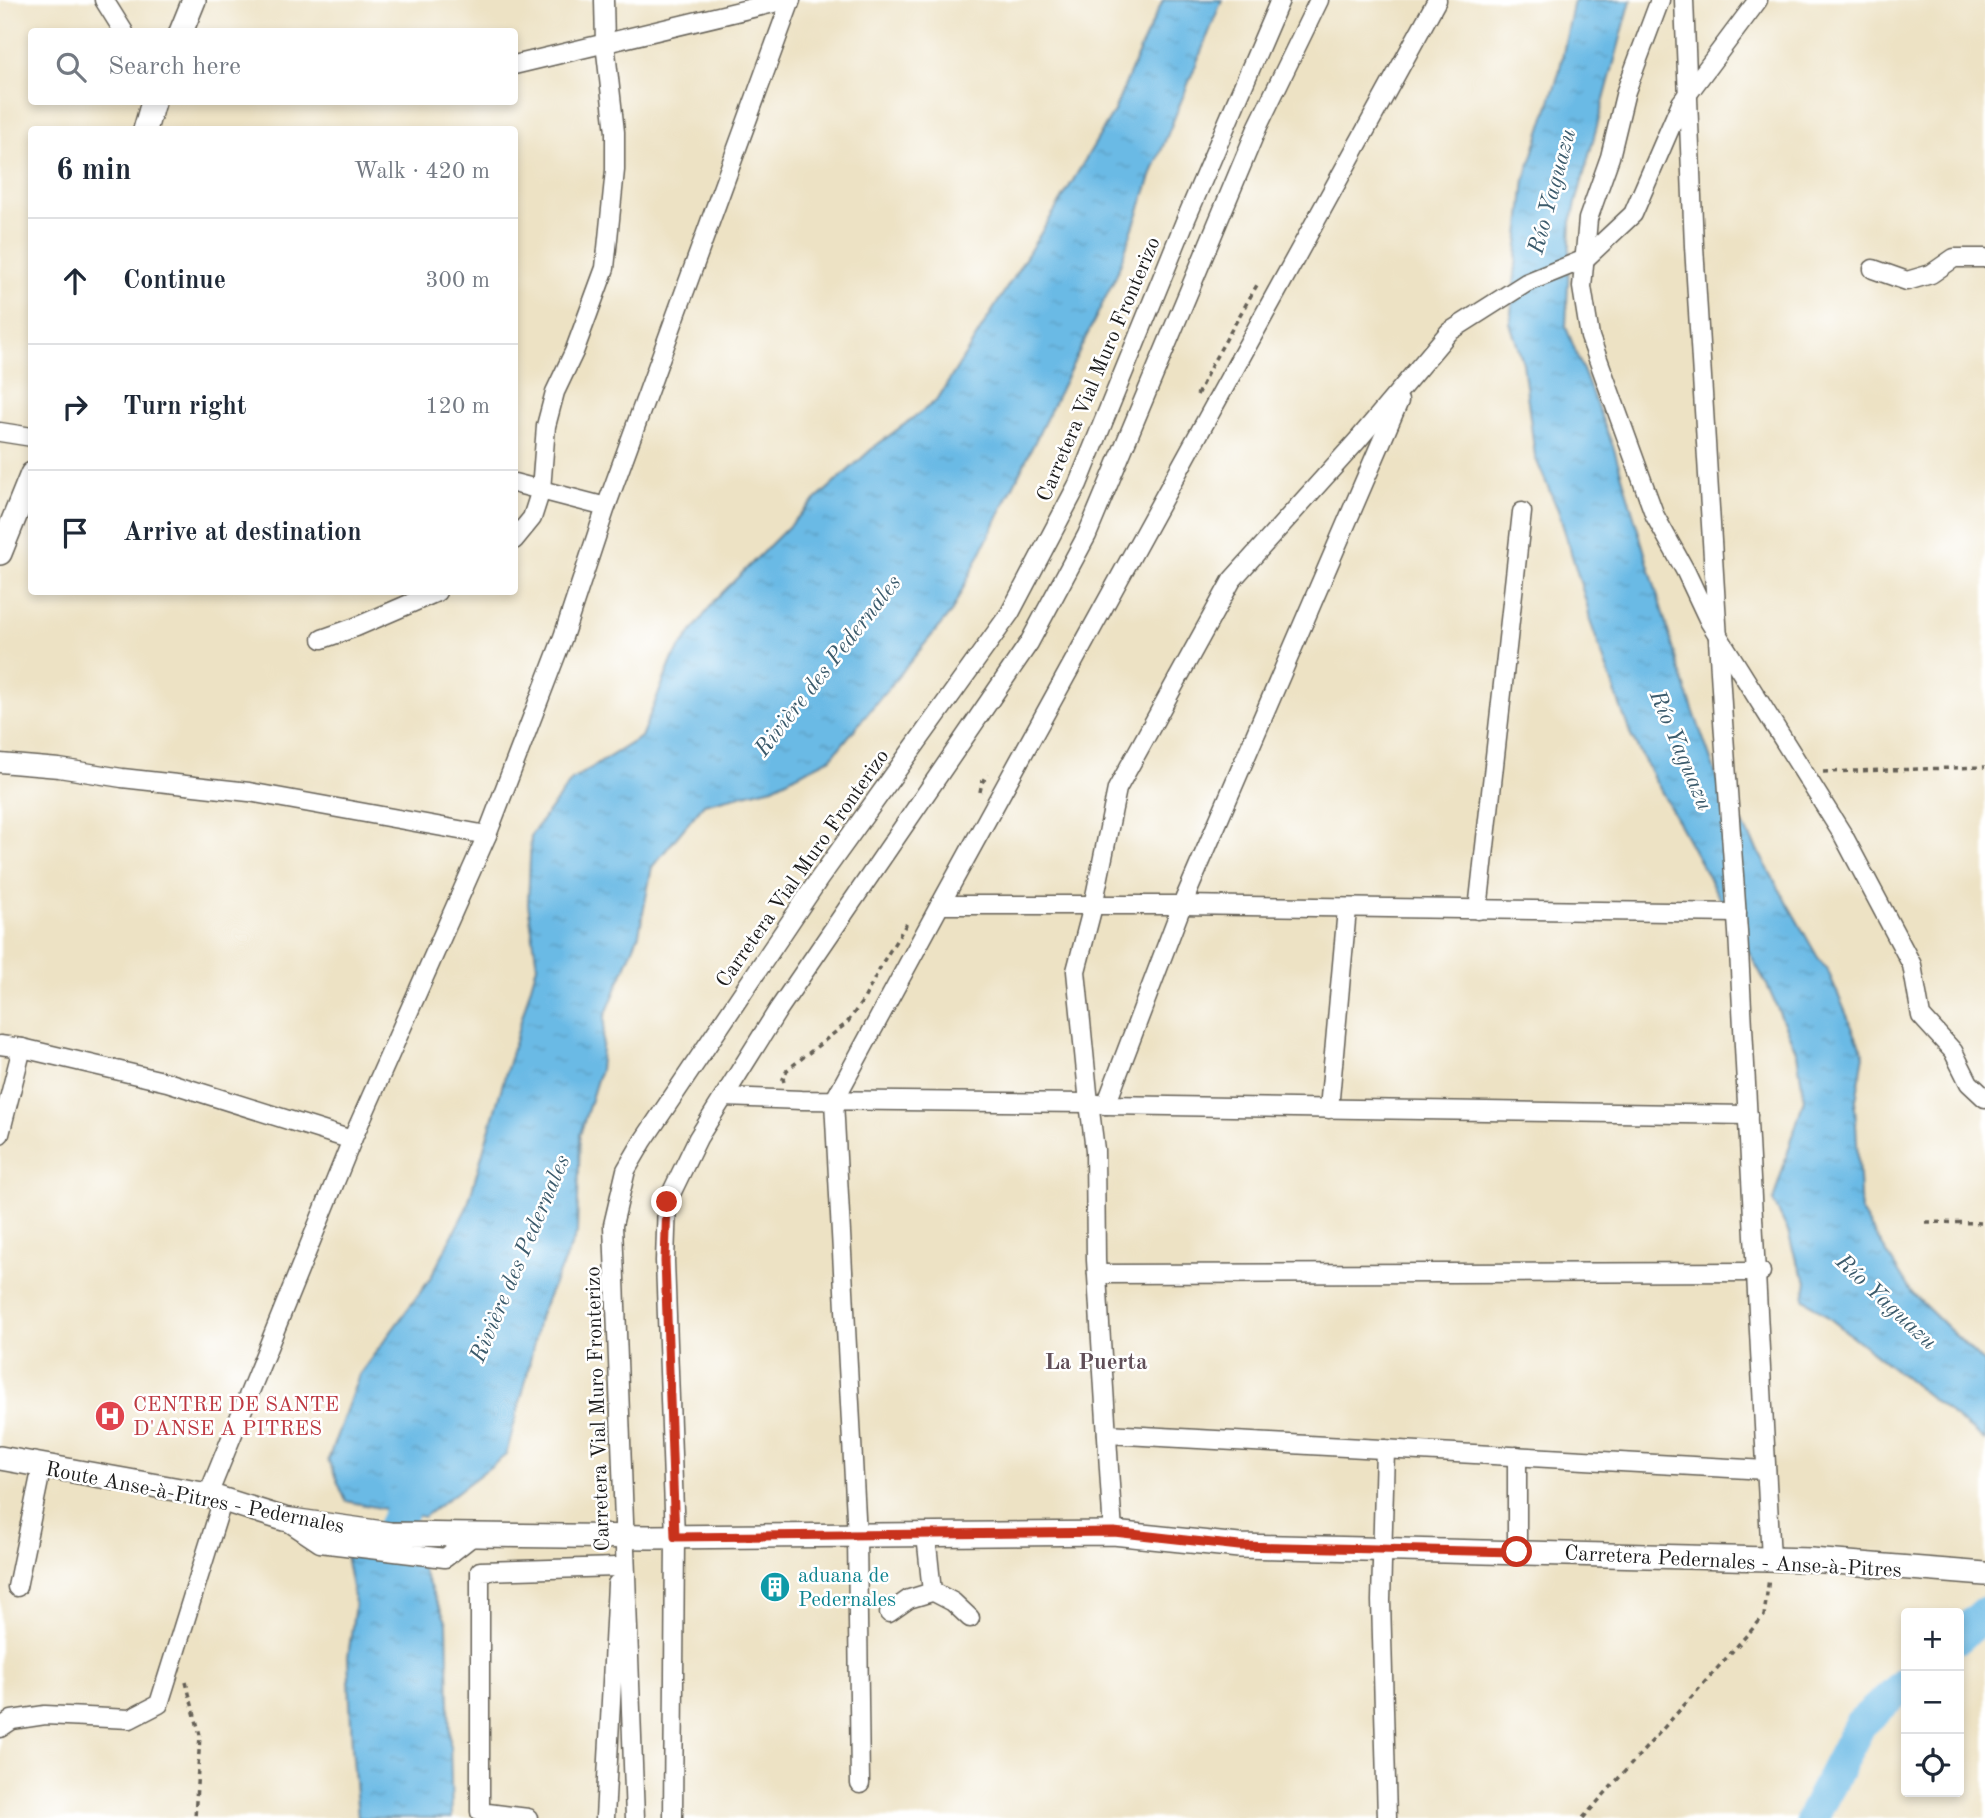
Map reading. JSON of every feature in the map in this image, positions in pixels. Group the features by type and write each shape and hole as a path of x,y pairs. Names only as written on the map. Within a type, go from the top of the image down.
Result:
{"main road":[{"path":"183,28 194,0"},
{"path":"146,126 152,105"},
{"path":"0,553 28,484"},
{"name":"Route Anse-à-Pitres - Pedernales","path":"0,1458 215,1497 284,1519 390,1534"},
{"name":"Carretera Pedernales - Anse-à-Pitres","path":"390,1534 675,1537 1114,1532 1239,1546 1771,1559 1985,1574"}],"street":[{"path":"104,0 122,28"},
{"path":"518,535 532,518 541,490 546,426 555,392 605,268 615,170 615,132 605,43 604,0"},
{"path":"518,64 789,0"},
{"path":"0,1728 12,1720 45,1715 130,1719 159,1704 215,1497 352,1140 487,835 563,637 606,507 789,0"},
{"name":"Carretera Vial Muro Fronterizo","path":"635,1818 613,1225 626,1170 819,879 1010,613 1078,484 1186,219 1280,0"},
{"path":"673,1818 675,1537 665,1261 667,1202 698,1138 786,999 1029,643 1087,535 1258,126 1319,0"},
{"path":"860,1784 858,1536 834,1101 1437,0"},
{"path":"1660,0 1626,90 1610,157 1588,219 1583,287 1590,337 1655,516 1709,621 1843,835 1912,965 1921,1016 1953,1051 1969,1083 1985,1098"},
{"path":"1685,0 1694,246 1737,913 1771,1559"},
{"path":"1114,1532 1097,1274 1097,1104 1076,971 1093,906 1117,789 1232,580 1357,441 1449,332 1526,283 1585,259 1633,214 1688,91 1758,0"},
{"path":"1872,269 1907,281 1931,274 1954,258 1985,258"},
{"path":"1097,1104 1406,383"},
{"path":"0,432 28,436"},
{"path":"518,484 606,507"},
{"path":"1478,911 1522,512"},
{"path":"323,639 430,595"},
{"path":"0,763 249,792 487,835"},
{"path":"940,905 1182,905 1737,913"},
{"path":"1329,1109 1347,909"},
{"path":"0,1045 167,1082 352,1140"},
{"path":"0,1134 22,1048"},
{"path":"724,1097 1748,1115"},
{"path":"1097,1274 1761,1272"},
{"path":"1107,1434 1766,1470"},
{"path":"1384,1449 1381,1601 1387,1818"},
{"path":"1517,1457 1517,1552"},
{"path":"18,1587 42,1466"},
{"path":"284,1519 320,1542 445,1558 473,1536"},
{"path":"926,1535 932,1591"},
{"path":"605,1818 617,1567 625,1537"},
{"path":"528,1818 480,1812 480,1571 617,1567"},
{"path":"888,1613 909,1599 932,1591 953,1602 970,1618"}],"path":[{"path":"1804,773 1985,766"},
{"path":"1926,1222 1985,1223"},
{"path":"1583,1818 1764,1616 1771,1559"},
{"path":"176,1648 200,1735 195,1818"}],"water":[{"path":"1163,0 1222,0 1153,171 1116,276 952,611 831,758 773,787 704,804 652,867 639,934 605,1016 600,1070 580,1135 577,1233 540,1314 506,1455 424,1517 346,1501 328,1460 359,1375 430,1279 467,1207 537,965 528,904 531,835 572,780 641,737 673,658 715,600 810,505 874,447 937,400 1114,111"},
{"path":"1574,0 1631,0 1571,222 1566,327 1614,449 1683,681 1718,780 1828,971 1864,1055 1855,1106 1861,1212 1912,1293 1985,1364 1985,1441 1804,1298 1807,1281 1797,1263 1787,1229 1773,1201 1804,1099 1797,1053 1767,985 1631,736 1590,621 1558,510 1535,457 1523,363 1510,323 1525,179 1559,73"},
{"path":"346,1555 418,1561 447,1623 452,1818 358,1818 348,1657 355,1604"}],"waterway":[{"name":"Rivière des Pedernales","path":"394,1566 390,1534 422,1471"},
{"name":"Río Yaguazu","path":"1964,1632 1985,1613"},
{"name":"Río Yaguazu","path":"1812,1818 1860,1724 1901,1687"}],"place":[{"name":"CENTRE DE SANTE D'ANSE A PITRES","path":"110,1416"},
{"name":"aduana de Pedernales","path":"775,1587"}],"district":[{"name":"La Puerta","path":"1096,1361"}],"route":[{"path":"667,1202 665,1261 675,1537 1114,1532 1239,1546 1517,1552"}]}
